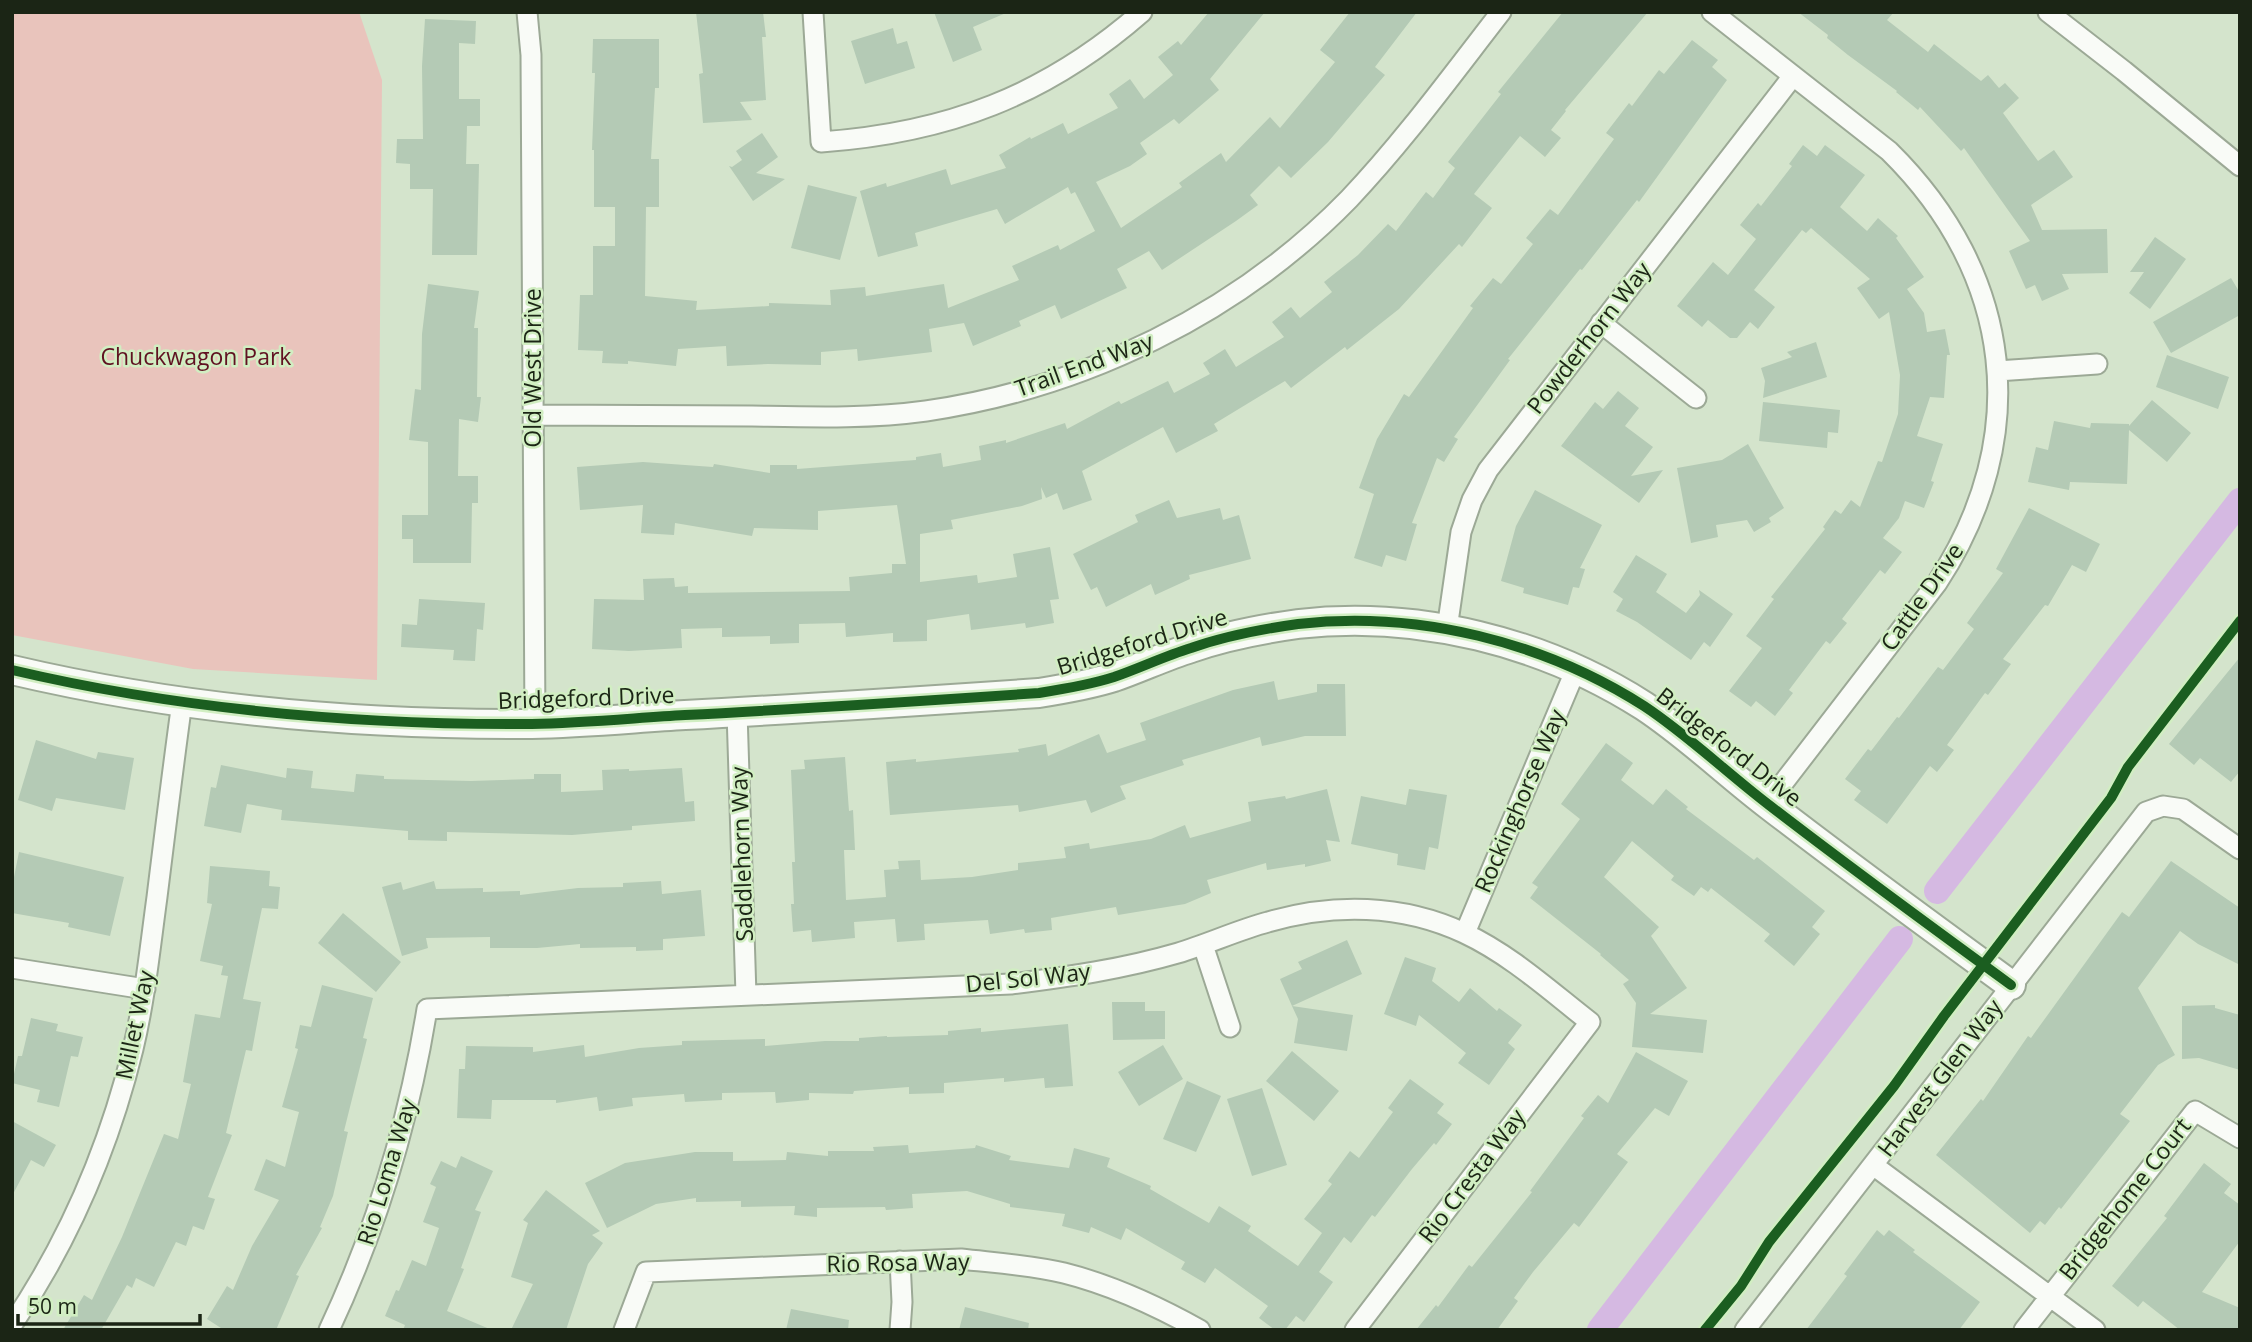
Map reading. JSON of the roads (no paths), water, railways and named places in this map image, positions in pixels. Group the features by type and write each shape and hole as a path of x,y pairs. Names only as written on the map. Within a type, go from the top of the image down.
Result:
{"street":[{"name":"Old West Drive","path":"527,12 531,55 535,724"},
{"path":"813,12 821,142 914,131 964,117 1012,98 1057,74 1100,46 1142,12"},
{"name":"Trail End Way","path":"534,415 847,417 923,411 973,403 1047,384 1118,357 1164,335 1230,296 1272,267 1311,234 1348,200 1382,162 1501,12"},
{"name":"Cattle Drive","path":"1712,12 1889,151 1913,175 1944,216 1969,260 1982,292 1997,371 1998,409 1991,460 1977,509 1955,555 1937,583 1767,804"},
{"path":"2048,12 2240,166"},
{"name":"Powderhorn Way","path":"1447,629 1461,532 1472,500 1488,470 1793,76"},
{"path":"1601,323 1696,398"},
{"path":"1997,371 2097,364"},
{"name":"Bridgeford Drive","path":"12,670 47,679 182,702 310,717 423,723 535,724 1039,693 1103,680 1191,647 1244,633 1300,624 1355,621 1447,629 1501,642 1576,669 1654,713 1767,804 2011,985"},
{"name":"Rockinghorse Way","path":"1465,933 1576,669"},
{"name":"Millet Way","path":"12,1325 57,1250 83,1195 106,1138 132,1050 145,989 182,702"},
{"name":"Saddlehorn Way","path":"737,712 746,995"},
{"name":"Harvest Glen Way","path":"1745,1330 2146,812 2163,806 2183,809 2240,849"},
{"name":"Del Sol Way","path":"427,1009 1012,984 1123,967 1290,916 1340,909 1378,909 1415,916 1465,933 1516,964 1590,1022"},
{"path":"1203,944 1230,1027"},
{"path":"12,968 145,989"},
{"name":"Rio Loma Way","path":"329,1330 371,1231 401,1137 419,1060 427,1009"},
{"name":"Rio Cresta Way","path":"1355,1330 1590,1022"},
{"name":"Bridgehome Court","path":"2049,1296 2195,1111 2240,1138"},
{"path":"1873,1165 2095,1330"},
{"name":"Rio Rosa Way","path":"624,1330 646,1272 961,1259 1064,1273 1114,1289 1162,1309 1200,1330"},
{"path":"900,1261 900,1330"},
{"path":"2024,1330 2049,1296"}],"waterway":[{"path":"1937,891 2240,501"},
{"path":"1600,1330 1900,939"}],"park label":[{"name":"Chuckwagon Park","path":"196,357"}]}
